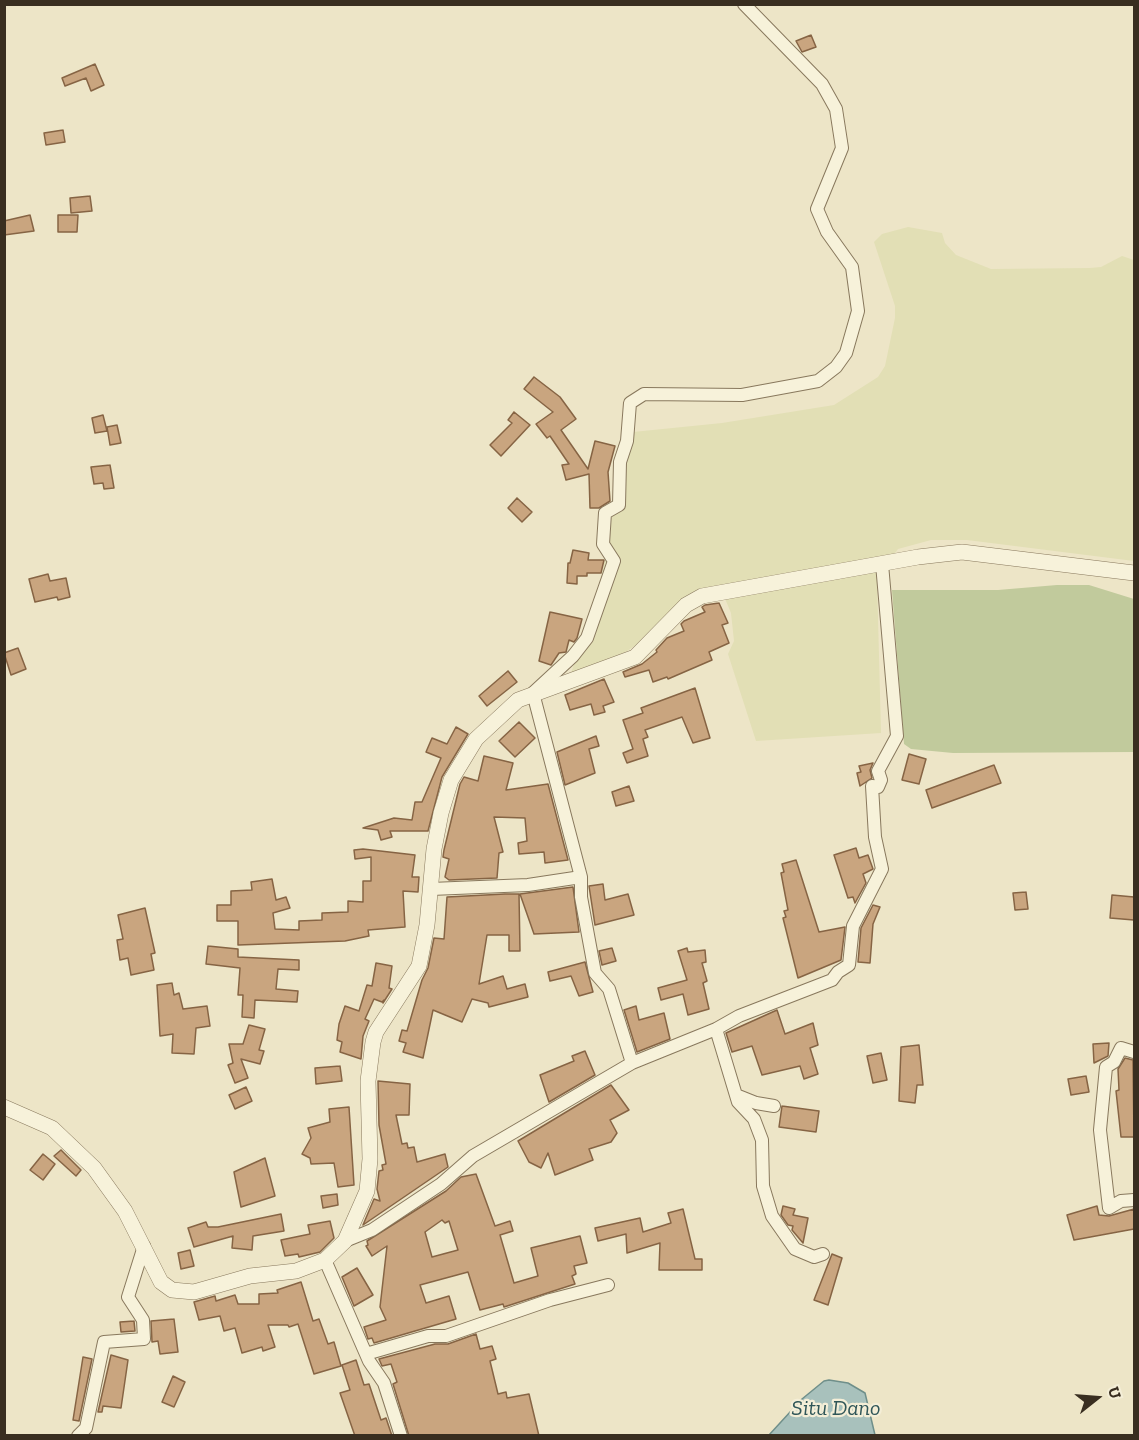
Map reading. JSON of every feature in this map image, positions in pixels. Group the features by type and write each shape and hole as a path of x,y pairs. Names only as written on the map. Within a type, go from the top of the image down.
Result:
{"street":[{"path":"533,693 573,656 587,638 614,561 603,544 605,513 619,505 620,462 627,441 630,403 644,394 742,395 811,384 830,373 846,353 858,311 854,272 826,229 816,205 835,169 842,148 838,116 822,84 744,4"},
{"path":"345,1241 367,1191 369,1174 368,1081 373,1042 376,1032 419,966 441,813 451,780 465,754 481,733 518,700 635,657 686,605 696,598 882,564 962,552 1134,573"},
{"path":"4,1107 52,1128 64,1136 109,1187 144,1246 161,1282 172,1290 194,1292 250,1276 296,1271 325,1260 345,1241 372,1230 441,1184 473,1156 632,1063 716,1029 739,1016 832,980 838,972 849,965 853,926 882,869 875,837 872,786 878,787 881,780 878,771 897,736 882,564"},
{"path":"533,693 581,877 581,897 595,973 609,989 632,1063"},
{"path":"431,889 528,885 581,877"},
{"path":"716,1029 738,1102 754,1119 762,1140 762,1186 772,1216 795,1249 814,1257 823,1254"},
{"path":"1134,1052 1121,1048 1113,1062 1106,1067 1100,1130 1110,1208 1121,1201 1134,1200"},
{"path":"736,1095 774,1106"},
{"path":"78,1436 86,1428 104,1342 144,1339 142,1320 128,1297 144,1246"},
{"path":"325,1260 366,1354 384,1383 401,1436"},
{"path":"366,1354 428,1336 443,1336 462,1331 556,1299 608,1285"}],"shaded area":[{"path":"908,227 942,233 945,243 956,255 991,269 1090,268 1101,267 1122,256 1134,260 1134,561 967,540 931,540 898,549 877,579 881,733 756,741 728,654 734,641 731,613 721,589 624,653 570,676 596,600 610,538 616,463 633,432 722,423 834,405 878,377 885,366 895,318 895,306 874,242 882,234"}],"green space":[{"path":"1089,585 1134,599 1134,752 953,753 911,749 904,744 892,590 998,590"}],"water":[{"name":"Situ Dano","path":"824,1381 848,1383 865,1393 875,1435 769,1435 802,1399"}],"building":[{"path":"811,35 816,47 802,52 796,41"},
{"path":"95,64 104,85 91,91 86,78 65,86 62,78"},
{"path":"63,130 65,142 46,145 44,133"},
{"path":"90,196 92,211 71,213 70,198"},
{"path":"30,215 34,231 4,235 4,221"},
{"path":"58,215 78,215 77,232 58,232"},
{"path":"534,377 560,397 576,419 561,430 588,469 595,441 615,446 608,472 610,501 599,508 590,508 589,474 566,480 562,465 569,464 550,436 547,438 536,424 553,412 524,389"},
{"path":"514,412 530,425 501,456 490,445 512,423 508,420"},
{"path":"103,415 107,431 95,433 92,418"},
{"path":"117,425 121,443 110,445 107,427"},
{"path":"110,465 114,488 104,489 103,483 94,484 91,467"},
{"path":"517,498 532,512 522,522 508,508"},
{"path":"573,550 589,553 588,560 604,560 601,573 587,573 587,576 577,576 577,584 567,583 568,563 570,563"},
{"path":"48,574 50,581 66,578 70,597 58,600 57,597 35,602 29,579"},
{"path":"719,603 728,623 722,625 729,643 709,652 712,660 668,679 667,677 653,682 649,670 625,677 623,672 642,664 657,652 656,650 667,638 684,631 681,624 684,621 705,612 702,607 705,605"},
{"path":"550,612 582,619 577,638 574,642 569,640 566,652 559,653 551,665 539,661"},
{"path":"18,648 26,669 11,675 4,653"},
{"path":"508,671 517,682 487,706 479,696"},
{"path":"604,679 614,702 603,706 605,712 594,715 591,704 570,710 565,695"},
{"path":"695,688 710,738 693,743 682,717 645,730 648,737 643,739 648,756 627,763 623,753 633,749 623,720 643,713 641,708"},
{"path":"519,722 535,738 515,757 499,741"},
{"path":"456,727 468,734 442,777 428,831 390,831 392,837 381,840 378,830 363,828 394,818 412,820 415,802 422,802 441,758 426,752 432,738 447,744"},
{"path":"596,736 599,746 589,749 595,773 565,785 557,752"},
{"path":"909,754 926,759 919,784 902,780"},
{"path":"484,756 513,763 506,790 548,784 568,860 545,863 544,852 519,854 518,843 527,841 525,818 494,817 503,852 499,853 497,878 449,880 445,877 449,859 443,857 444,850 460,784 464,777 478,781"},
{"path":"873,763 870,770 872,778 860,786 857,773 861,772 859,766"},
{"path":"994,765 1001,783 932,808 926,790"},
{"path":"629,786 634,801 616,806 612,792"},
{"path":"856,848 859,858 868,855 873,869 863,874 866,883 855,903 853,897 848,898 834,855"},
{"path":"354,850 415,855 412,877 419,877 418,892 403,891 405,927 368,930 369,936 345,941 238,945 238,921 217,921 217,905 231,905 231,891 252,890 251,882 272,879 276,900 286,897 290,908 273,913 275,929 299,930 299,921 322,920 322,913 348,912 348,901 363,902 363,881 371,881 371,857 355,859"},
{"path":"796,860 819,932 845,927 841,960 798,978 783,918 786,917 784,911 788,910 781,873 784,872 782,864"},
{"path":"603,884 605,900 628,894 634,915 595,925 589,886"},
{"path":"573,887 579,932 534,934 520,894"},
{"path":"1026,892 1028,909 1015,910 1013,893"},
{"path":"519,894 520,951 509,951 509,935 487,935 479,984 503,976 507,989 525,984 528,997 489,1007 488,1003 472,999 462,1022 433,1010 423,1058 403,1052 406,1043 399,1041 402,1030 407,1031 422,980 428,968 434,938 444,939 447,897"},
{"path":"1112,895 1134,897 1134,920 1110,918"},
{"path":"873,905 880,907 873,924 870,963 858,962 861,928"},
{"path":"145,908 155,953 151,954 154,970 131,975 128,958 120,960 117,940 123,939 118,915"},
{"path":"208,946 238,949 238,957 299,960 299,970 278,969 276,989 298,991 297,1002 255,1000 254,1018 242,1017 243,995 238,995 240,968 206,964"},
{"path":"612,948 616,961 602,965 599,951"},
{"path":"687,948 688,952 705,950 706,962 702,963 707,981 703,983 709,1009 688,1015 683,994 661,1000 658,988 687,980 678,951"},
{"path":"585,962 593,992 579,996 571,976 550,981 548,972"},
{"path":"376,963 392,966 389,988 392,989 383,1003 384,1000 382,1002 374,999 365,1019 369,1021 363,1036 361,1059 340,1052 342,1042 337,1040 339,1024 345,1006 359,1011 367,985 372,986"},
{"path":"172,983 174,995 179,993 183,1009 207,1006 210,1026 196,1028 194,1054 172,1053 173,1034 160,1036 157,985"},
{"path":"636,1006 639,1020 664,1013 670,1039 637,1052 624,1010"},
{"path":"777,1010 785,1034 813,1023 818,1045 810,1048 818,1074 804,1079 800,1066 762,1075 752,1046 732,1052 726,1033"},
{"path":"249,1025 265,1029 259,1050 264,1051 260,1064 241,1059 248,1078 235,1083 228,1065 233,1063 229,1044 243,1044"},
{"path":"1109,1043 1108,1056 1094,1063 1093,1044"},
{"path":"919,1045 923,1085 917,1085 915,1103 899,1101 901,1047"},
{"path":"585,1051 595,1075 549,1102 540,1075 574,1061 572,1056"},
{"path":"881,1053 887,1080 873,1083 867,1056"},
{"path":"1125,1058 1133,1060 1134,1137 1121,1137 1116,1091 1119,1090 1118,1069"},
{"path":"340,1066 342,1081 316,1084 315,1068"},
{"path":"1086,1076 1089,1092 1071,1095 1068,1079"},
{"path":"378,1081 410,1084 409,1115 396,1115 402,1144 407,1143 408,1148 414,1147 417,1162 445,1154 448,1167 363,1225 374,1199 380,1201 377,1189 379,1171 383,1170 382,1165 386,1164 379,1125"},
{"path":"611,1085 629,1110 610,1120 617,1133 611,1142 589,1149 593,1160 555,1175 548,1153 541,1168 529,1162 518,1141"},
{"path":"246,1087 252,1101 235,1109 229,1095"},
{"path":"782,1106 819,1111 816,1132 779,1127"},
{"path":"349,1107 354,1185 338,1187 334,1163 311,1164 310,1158 302,1154 311,1138 308,1128 330,1122 329,1109"},
{"path":"61,1150 81,1170 76,1176 54,1156"},
{"path":"43,1154 55,1164 43,1180 30,1170"},
{"path":"265,1158 275,1196 241,1207 234,1172"},
{"path":"476,1174 495,1226 510,1221 513,1231 500,1235 514,1283 538,1276 531,1248 580,1236 587,1263 574,1266 576,1274 572,1276 575,1284 504,1307 503,1304 480,1310 468,1272 420,1285 426,1303 449,1296 456,1319 374,1343 372,1338 368,1339 364,1327 386,1320 380,1307 387,1246 372,1256 366,1246 367,1241 446,1191 461,1177","holes":["442,1220 445,1223 449,1221 458,1250 432,1257 425,1232"]},
{"path":"337,1194 338,1205 323,1208 321,1196"},
{"path":"783,1206 795,1209 793,1215 808,1218 803,1243 792,1230 793,1226 788,1225 781,1215"},
{"path":"1097,1206 1099,1215 1109,1216 1134,1209 1134,1229 1074,1240 1067,1215"},
{"path":"683,1209 695,1259 702,1259 702,1270 659,1270 660,1243 627,1253 626,1234 598,1241 595,1228 640,1218 643,1232 671,1223 668,1213"},
{"path":"281,1214 284,1231 253,1236 252,1250 232,1248 233,1236 194,1247 188,1228 206,1222 208,1227 218,1227"},
{"path":"330,1221 334,1238 320,1252 299,1257 298,1254 285,1256 281,1240 310,1234 308,1225"},
{"path":"190,1250 194,1266 181,1269 178,1253"},
{"path":"832,1254 842,1258 828,1305 814,1300"},
{"path":"357,1268 373,1295 354,1306 342,1277"},
{"path":"301,1282 313,1321 319,1319 328,1344 334,1342 341,1366 314,1374 298,1324 289,1327 288,1325 268,1325 275,1347 263,1351 262,1347 242,1353 235,1328 224,1331 220,1316 199,1320 194,1302 215,1296 216,1301 235,1295 238,1304 259,1304 259,1294 278,1293 277,1290"},
{"path":"174,1319 178,1352 160,1354 158,1341 152,1342 151,1321"},
{"path":"134,1321 135,1331 121,1332 120,1322"},
{"path":"476,1334 480,1349 492,1346 496,1359 490,1361 498,1394 506,1392 507,1398 529,1394 539,1436 409,1436 393,1384 397,1382 391,1364 382,1366 379,1359 435,1344 448,1344"},
{"path":"111,1355 128,1360 121,1408 103,1406 102,1412 98,1412"},
{"path":"83,1357 92,1359 79,1421 73,1420"},
{"path":"356,1360 364,1385 369,1384 381,1420 386,1418 392,1436 355,1436 340,1393 350,1390 342,1365"},
{"path":"173,1376 185,1382 174,1407 162,1402"}]}
